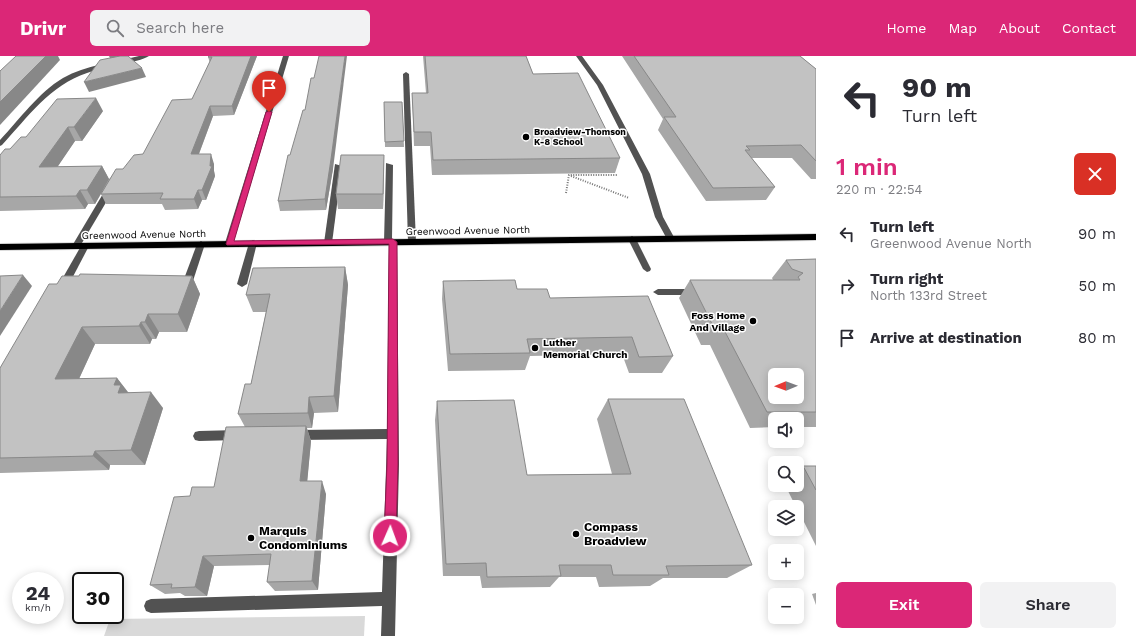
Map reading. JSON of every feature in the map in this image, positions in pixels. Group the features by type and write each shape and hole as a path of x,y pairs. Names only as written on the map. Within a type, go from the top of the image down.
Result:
{"main road":[{"name":"Greenwood Avenue North","path":"0,247 816,237"}],"street":[{"path":"0,144 49,92 65,80 84,73 146,56"},
{"path":"230,244 286,56"},
{"path":"579,56 600,85 646,174 659,217 671,239"},
{"path":"406,74 412,242"},
{"path":"388,636 392,434 389,165"},
{"path":"328,243 338,166"},
{"path":"62,288 81,246 114,183"},
{"path":"632,239 647,269"},
{"path":"242,284 253,243"},
{"path":"186,287 201,244"},
{"path":"658,292 704,292"},
{"path":"284,435 392,434"},
{"path":"198,436 253,435"},
{"path":"151,606 389,599"}],"path":[{"path":"568,175 618,175"},
{"path":"566,193 568,175"},
{"path":"568,175 629,198"}],"shaded area":[{"path":"365,616 364,636 104,636 108,624 124,624 124,619"}],"building":[{"path":"16,56 46,56 0,102 0,71"},
{"path":"128,56 142,68 84,82 100,60"},
{"path":"251,56 232,106 210,106 191,154 211,154 210,166 212,166 202,190 198,190 194,199 160,199 163,193 101,194 116,169 123,169 134,155 143,154 172,100 192,99 212,57 208,57"},
{"path":"319,56 345,56 325,199 278,201 288,155 290,155 303,110 305,110 311,78 314,78"},
{"path":"425,56 526,56 533,74 578,73 620,158 433,160 431,132 414,132 412,93 428,93"},
{"path":"634,56 800,56 816,69 816,161 801,145 746,146 750,150 745,150 775,187 713,188 664,117 676,117"},
{"path":"96,98 74,127 68,127 39,167 102,166 87,190 80,190 76,196 0,197 0,155 5,149 10,149 21,137 26,137 57,99"},
{"path":"384,102 402,102 404,141 385,142"},
{"path":"341,155 384,155 383,194 336,194"},
{"path":"816,259 816,412 767,412 723,328 714,328 690,280 800,280 798,277 803,273 792,269 786,260"},
{"path":"345,267 334,396 309,397 308,413 238,414 245,384 251,384 270,294 246,295 253,268"},
{"path":"80,274 192,276 178,314 148,314 145,322 141,322 139,326 82,327 55,379 117,378 114,385 121,385 118,393 151,392 131,450 95,451 93,456 0,458 0,368 49,284 57,284 62,276 79,276"},
{"path":"23,275 0,311 0,276"},
{"path":"515,280 517,289 547,289 550,298 648,296 673,356 639,357 632,337 527,339 530,353 450,354 443,281"},
{"name":"Compass Broadview","path":"608,399 684,399 752,565 666,566 669,575 613,575 611,565 559,565 561,576 487,577 486,563 446,564 437,401 514,400 527,475 631,474"},
{"name":"Marquis Condominiums","path":"306,426 300,481 322,481 312,581 267,582 271,554 203,556 195,587 171,588 172,584 150,585 174,497 190,496 192,487 214,487 226,427"},
{"path":"804,466 816,466 816,490 804,468"}],"place":[{"name":"Broadview-Thomson K-8 School","path":"526,137"},
{"name":"Foss Home And Village","path":"753,321"},
{"name":"Luther Memorial Church","path":"535,348"},
{"name":"Compass Broadview","path":"576,534"},
{"name":"Marquis Condominiums","path":"251,538"}],"route":[{"path":"269,112 230,244 393,242 393,464 390,536"}]}
